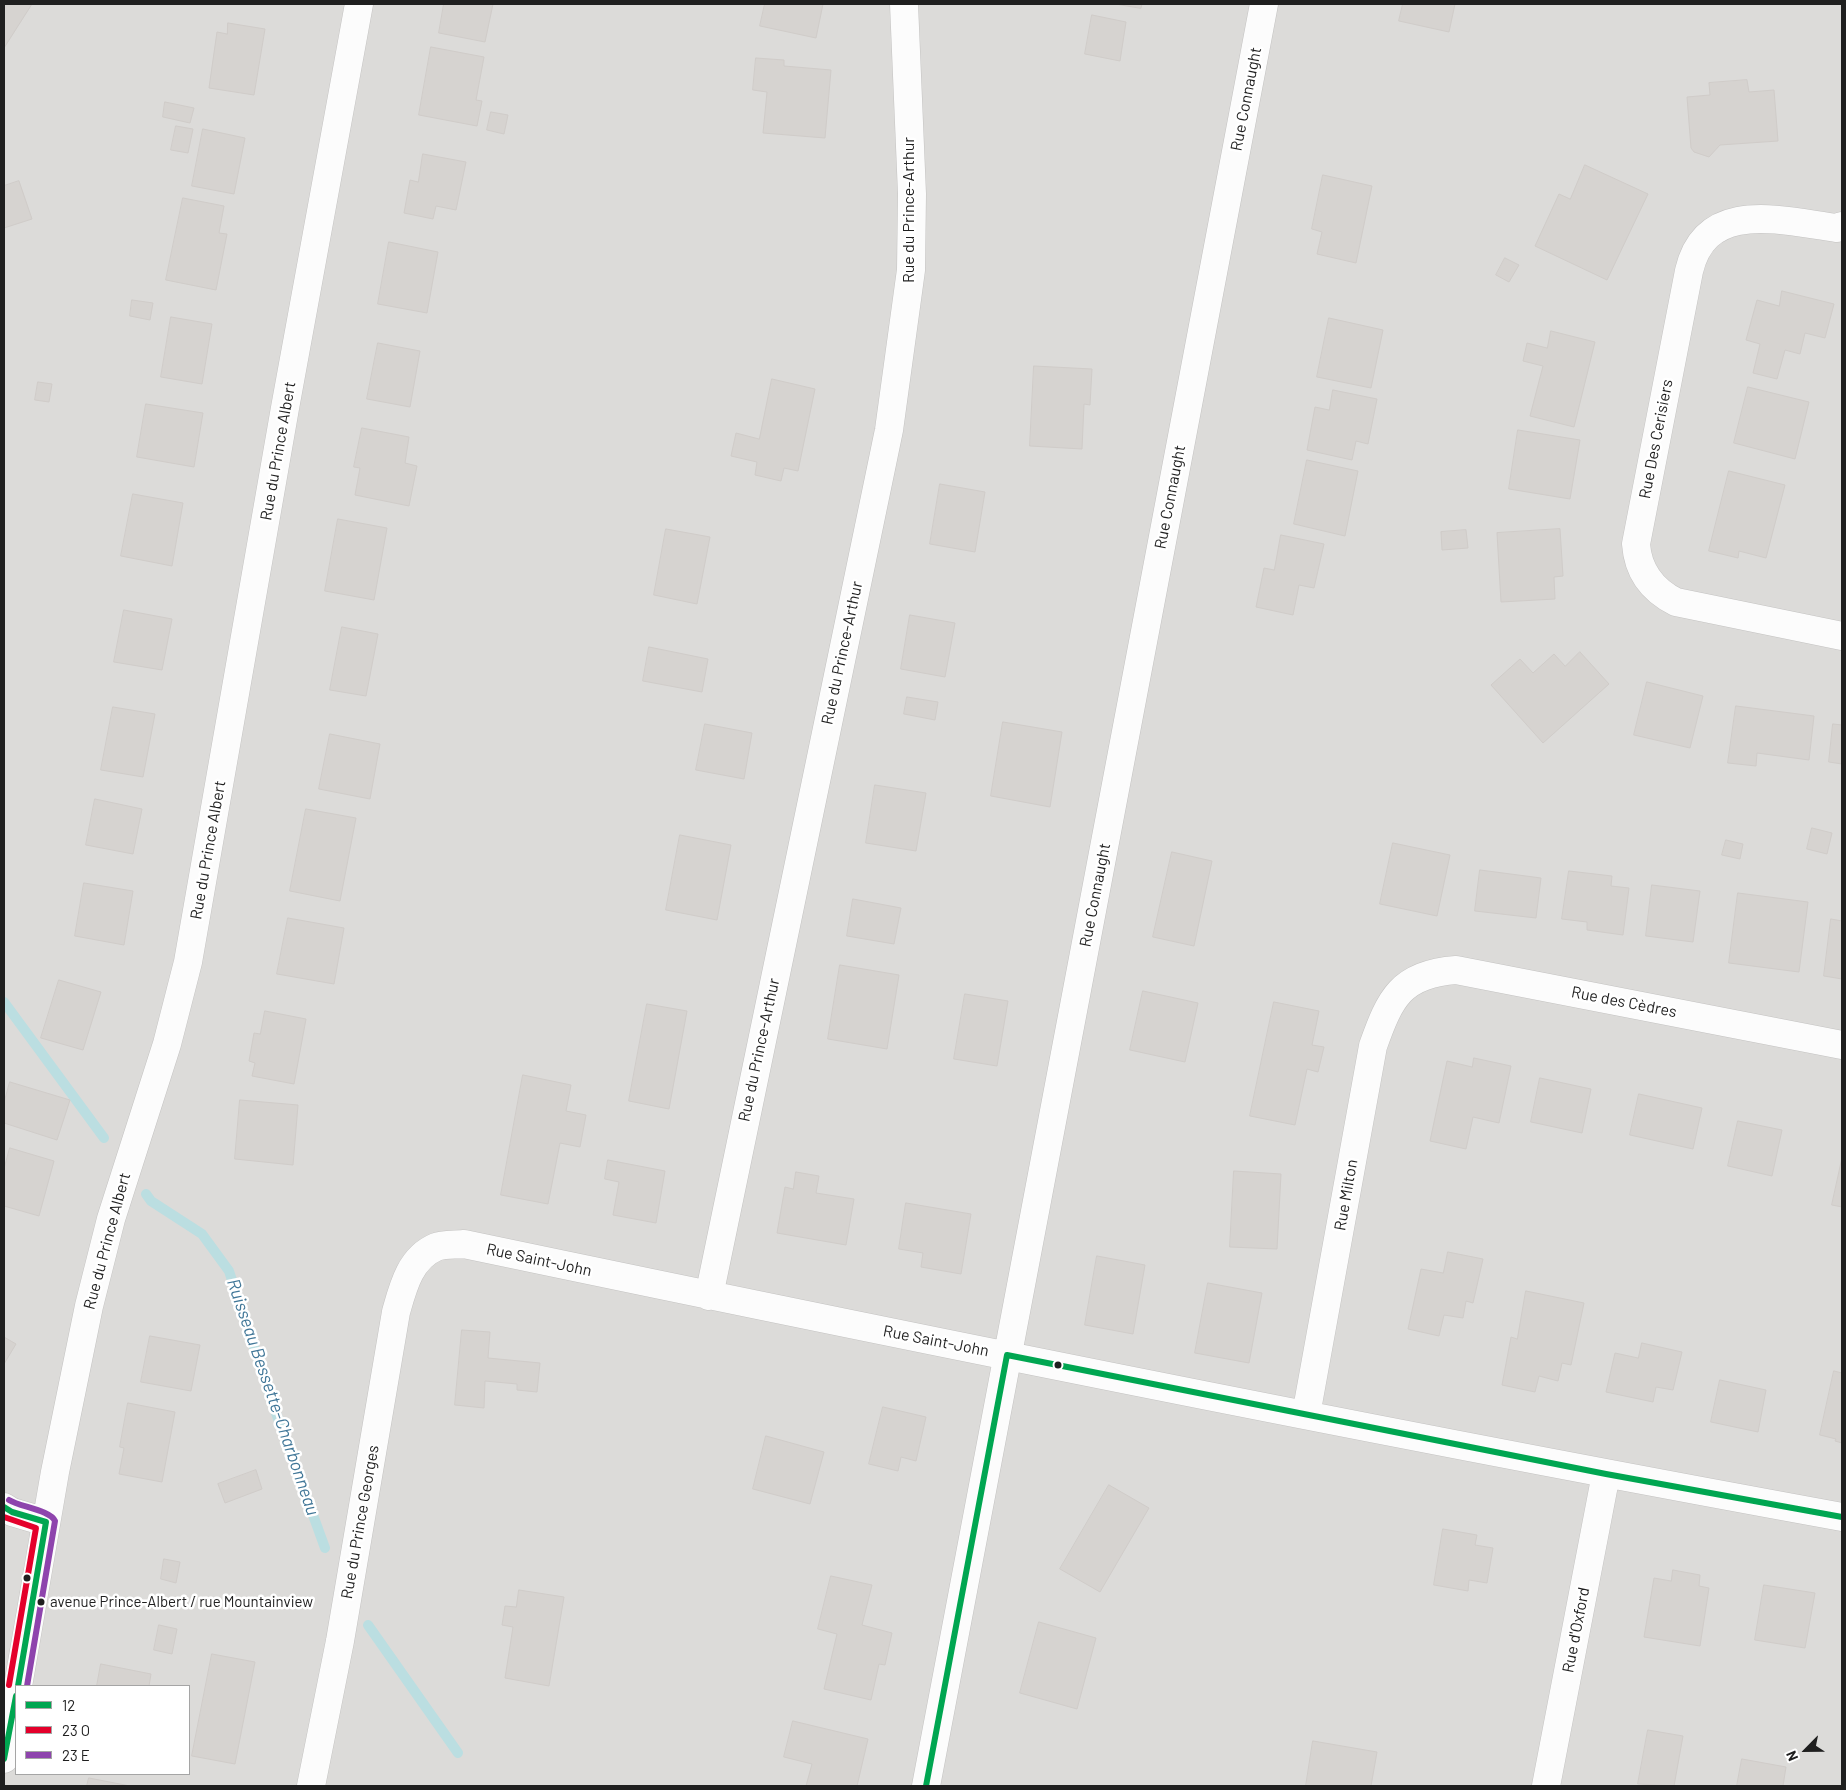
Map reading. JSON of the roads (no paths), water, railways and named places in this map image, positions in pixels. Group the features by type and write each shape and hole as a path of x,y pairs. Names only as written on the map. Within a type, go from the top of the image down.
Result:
{"street":[{"name":"Rue du Prince Albert","path":"18,1685 46,1522 77,1361 102,1253 167,1044 188,962 283,418 359,4"},
{"name":"Rue du Prince-Arthur","path":"709,1296 889,430 911,270 912,194 904,4"},
{"name":"Rue Connaught","path":"926,1786 1264,4"},
{"name":"Rue Des Cerisiers","path":"1842,226 1837,228 1770,220 1739,220 1714,231 1696,251 1689,271 1636,544 1640,565 1650,583 1666,598 1676,602 1842,636"},
{"name":"Rue des Cèdres","path":"1407,984 1432,972 1456,970 1842,1045"},
{"name":"Rue Milton","path":"1306,1415 1373,1046 1385,1012 1407,984"},
{"name":"Rue Saint-John","path":"417,1260 437,1246 464,1244 709,1296 1306,1415 1606,1474 1842,1517"},
{"name":"Rue du Prince Georges","path":"311,1786 340,1642 396,1312 404,1283 417,1260"},
{"name":"Rue d'Oxford","path":"1546,1786 1606,1474"},
{"path":"4,1507 12,1512 46,1522"},
{"path":"4,1759 15,1701"}],"waterway":[{"name":"Ruisseau Bessette-Charbonneau","path":"4,1002 104,1138"},
{"name":"Ruisseau Bessette-Charbonneau","path":"146,1194 151,1201 202,1234 229,1271 272,1402 325,1548"},
{"name":"Ruisseau Bessette-Charbonneau","path":"368,1625 458,1753"}],"place":[{"name":"avenue Prince-Albert / rue Mountainview","path":"41,1602"}]}
